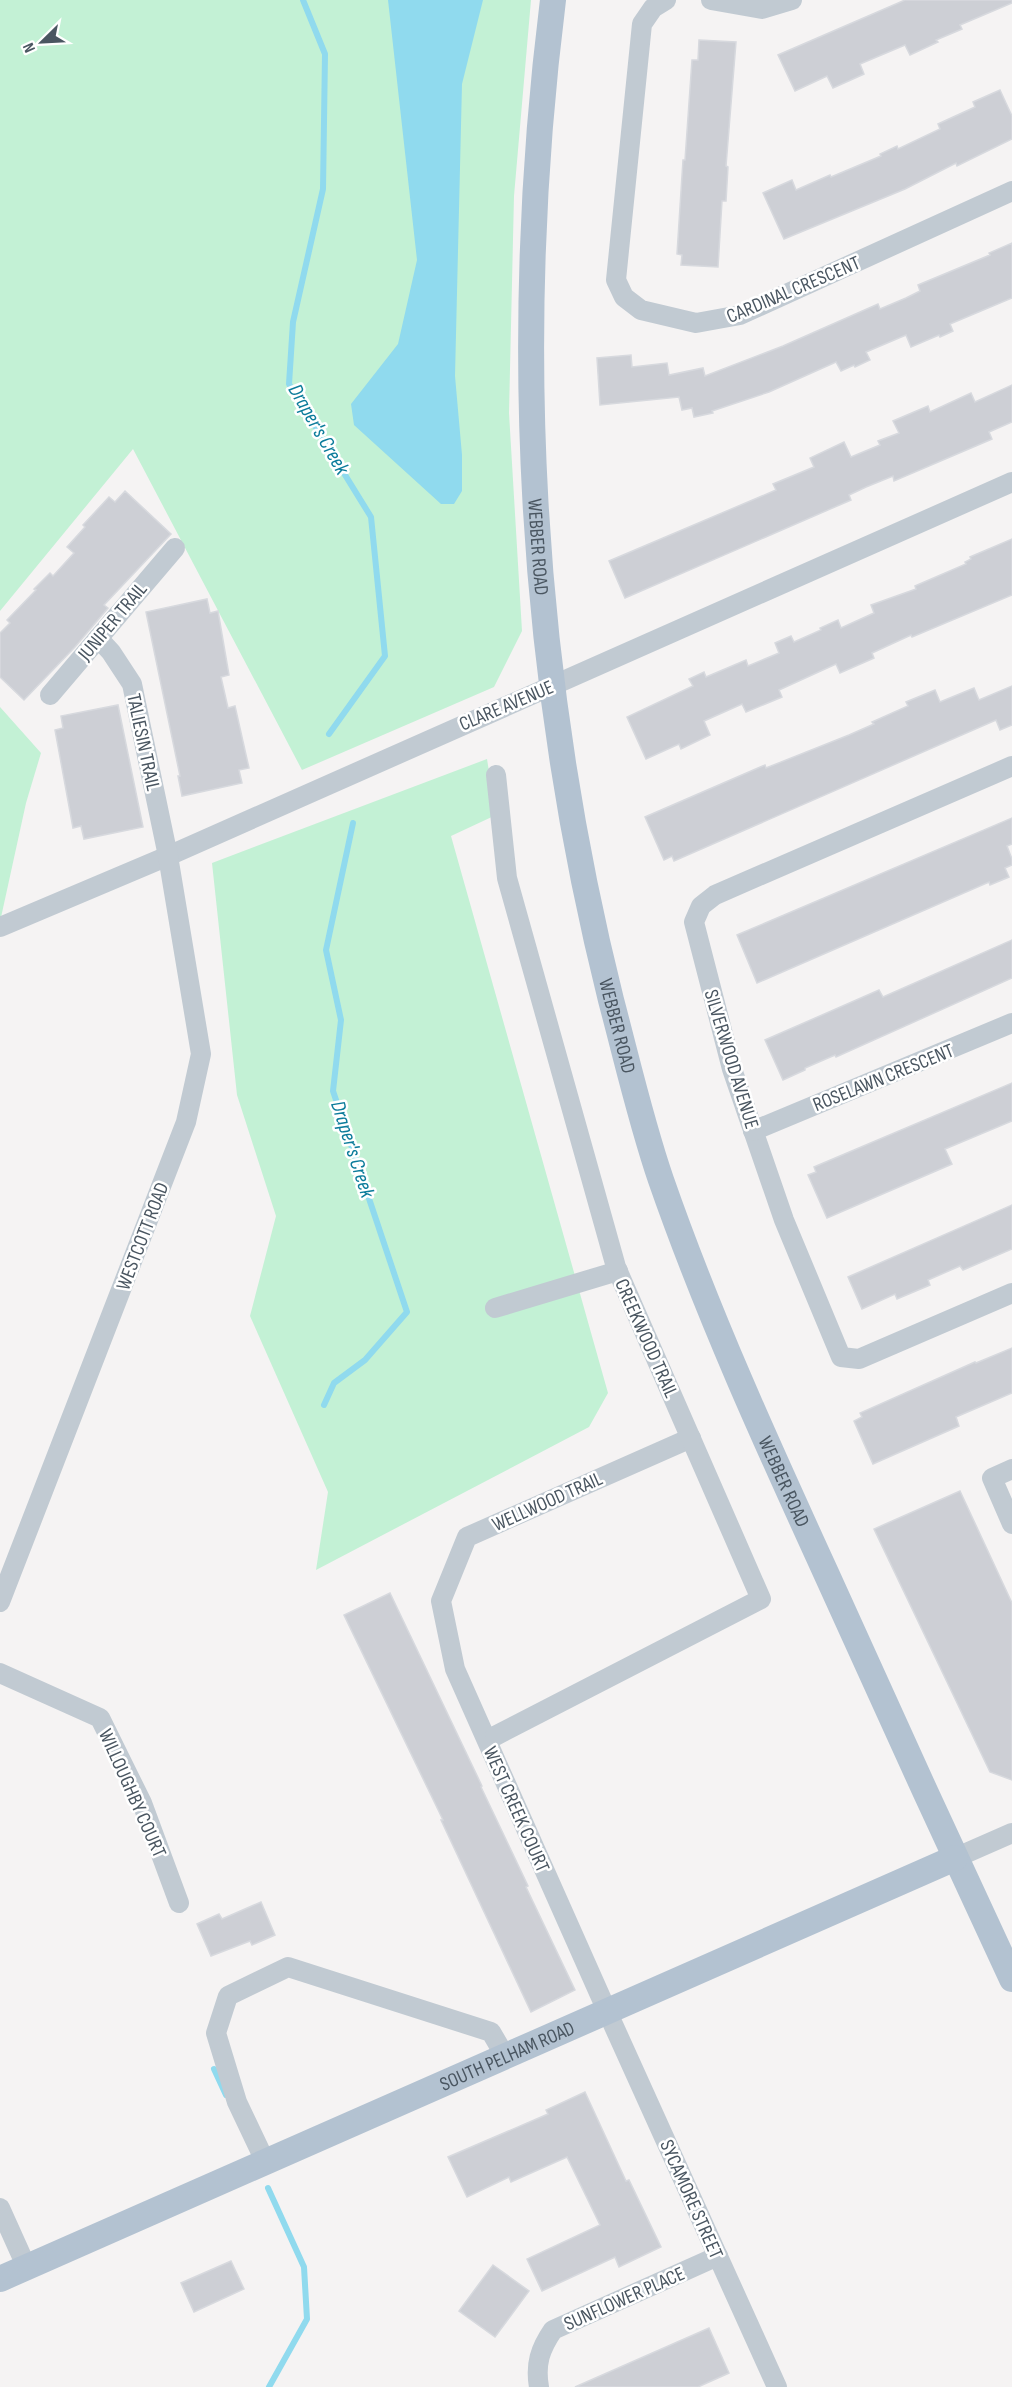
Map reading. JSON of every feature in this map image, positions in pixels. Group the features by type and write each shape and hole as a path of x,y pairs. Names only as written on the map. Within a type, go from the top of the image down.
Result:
{"main road":[{"name":"WEBBER ROAD","path":"553,0 537,149 529,360 534,498 552,686 571,816 598,947 659,1175 700,1289 780,1472 1012,1979"},
{"name":"SOUTH PELHAM ROAD","path":"0,2279 955,1858"}],"street":[{"name":"CARDINAL CRESCENT","path":"666,0 653,8 642,24 616,280 624,297 641,310 696,323 740,315 1012,191"},
{"path":"711,0 762,9 792,0"},
{"name":"CLARE AVENUE","path":"0,927 168,856 1012,482"},
{"name":"JUNIPER TRAIL","path":"50,695 175,548"},
{"name":"TALIESIN TRAIL","path":"98,638 111,652 132,684 168,856"},
{"name":"SILVERWOOD AVENUE","path":"1012,766 714,895 701,906 694,922 732,1069 784,1220 841,1357 859,1359 1012,1293"},
{"name":"CREEKWOOD TRAIL","path":"495,1736 761,1599 618,1271 507,878 496,775"},
{"name":"WESTCOTT ROAD","path":"0,1602 189,1111 201,1054 168,856"},
{"name":"ROSELAWN CRESCENT","path":"753,1131 1012,1023"},
{"path":"495,1308 618,1271"},
{"name":"WELLWOOD TRAIL","path":"441,1601 467,1537 691,1438"},
{"path":"1012,1469 992,1478 1012,1524"},
{"name":"WEST CREEK COURT","path":"441,1601 455,1669 607,2011"},
{"name":"WILLOUGHBY COURT","path":"0,1672 100,1718 142,1803 179,1903"},
{"name":"SOUTH PELHAM ROAD","path":"955,1858 1012,1833"},
{"path":"266,2161 237,2102 216,2033 228,1996 288,1967 491,2032 505,2056"},
{"name":"SYCAMORE STREET","path":"607,2011 777,2387"},
{"path":"0,2208 27,2268"},
{"name":"SUNFLOWER PLACE","path":"539,2387 536,2369 542,2347 553,2330 718,2256"}],"green space":[{"path":"0,0 531,0 514,196 509,413 522,631 494,687 302,770 133,449 0,611"},
{"path":"0,707 41,753 26,803 0,922"},
{"path":"487,759 496,815 451,836 608,1393 589,1427 316,1570 328,1492 250,1316 276,1216 237,1095 212,863"}],"water":[{"path":"388,0 483,0 462,84 455,376 462,455 462,491 454,504 441,504 354,425 351,404 398,344 417,260"}],"building":[{"path":"905,0 1012,0 1012,3 960,25 962,29 910,55 905,45 860,64 864,74 833,88 827,76 795,91 778,55"},
{"path":"699,40 736,42 726,166 728,167 726,201 722,201 718,267 681,265 682,255 677,254 692,60 698,60"},
{"path":"1000,90 1012,116 1012,139 957,166 956,163 905,189 784,239 763,193 792,180 796,190 881,156 880,154 897,146 898,149 940,129 938,124 975,107 973,102"},
{"path":"1012,243 1012,298 950,324 953,331 940,337 939,335 911,347 906,335 866,352 870,360 855,367 854,365 841,371 836,362 769,392 712,411 713,413 694,417 692,408 682,410 679,397 600,405 597,358 631,355 632,367 667,363 669,375 703,368 705,376 783,346 878,304 880,309 906,298 920,291 918,285 990,255 989,253"},
{"path":"1012,385 1012,422 989,432 992,439 894,481 893,476 866,487 849,495 851,500 625,598 609,561 776,490 773,484 814,467 810,458 844,442 851,457 880,445 878,441 899,433 893,421 928,406 930,412 971,393 975,402"},
{"path":"125,491 171,534 104,605 108,608 75,647 24,700 0,677 0,633 10,623 7,620 36,590 34,589 50,573 53,576 74,553 67,547 85,527 83,525 109,497 115,502"},
{"path":"1012,539 1012,595 912,637 911,635 872,653 874,658 840,673 836,664 779,690 782,697 746,712 742,704 704,721 710,735 681,749 679,744 646,759 627,717 693,686 689,679 704,672 706,677 746,660 748,666 779,653 775,643 791,636 794,642 838,620 841,628 874,613 871,605 916,589 915,586 966,564 965,562 971,559 970,557"},
{"path":"207,599 210,613 218,611 229,675 221,677 228,708 235,706 249,768 239,770 242,783 182,796 178,776 180,776 146,612"},
{"path":"1012,686 1012,725 1000,730 996,720 674,861 672,856 664,860 645,817 765,765 766,768 849,735 908,706 906,702 935,690 940,702 974,688 979,700"},
{"path":"118,705 143,827 84,839 81,826 73,828 55,730 63,728 61,716"},
{"path":"1012,818 1012,844 1007,846 1012,865 1005,868 1009,877 990,885 989,882 757,983 737,935"},
{"path":"1012,940 1012,978 836,1057 835,1055 805,1068 783,1080 765,1040 879,990 883,997"},
{"path":"1012,1083 1012,1121 945,1149 952,1164 827,1218 808,1175 816,1172 814,1167"},
{"path":"1012,1205 1012,1249 963,1270 960,1266 928,1280 930,1285 897,1299 895,1294 862,1309 848,1277"},
{"path":"1012,1348 1012,1393 956,1417 959,1426 873,1464 854,1421 862,1417 860,1413"},
{"path":"960,1491 1012,1603 1012,1780 990,1772 874,1529"},
{"path":"390,1593 482,1786 528,1886 526,1887 575,1990 531,2012 441,1820 443,1820 344,1615"},
{"path":"261,1902 275,1935 252,1945 250,1941 211,1956 197,1924 219,1914 222,1919"},
{"path":"585,2092 626,2181 629,2180 661,2247 619,2267 615,2257 542,2291 527,2259 600,2225 567,2157 511,2182 509,2177 467,2197 448,2157 548,2114 546,2110"},
{"path":"231,2261 244,2289 194,2312 181,2283"},
{"path":"493,2265 529,2291 495,2337 459,2311"},
{"path":"709,2328 729,2373 698,2387 575,2387"}],"waterway":[{"name":"Draper's Creek","path":"303,0 325,54 323,189 293,322 289,384 371,517 385,656 329,734"},
{"name":"Draper's Creek","path":"324,1405 334,1383 365,1360 407,1312 333,1091 341,1020 326,950 353,823"},
{"path":"214,2069 226,2095"},
{"name":"Draper's Creek","path":"268,2188 304,2267 307,2319 269,2387"}]}
